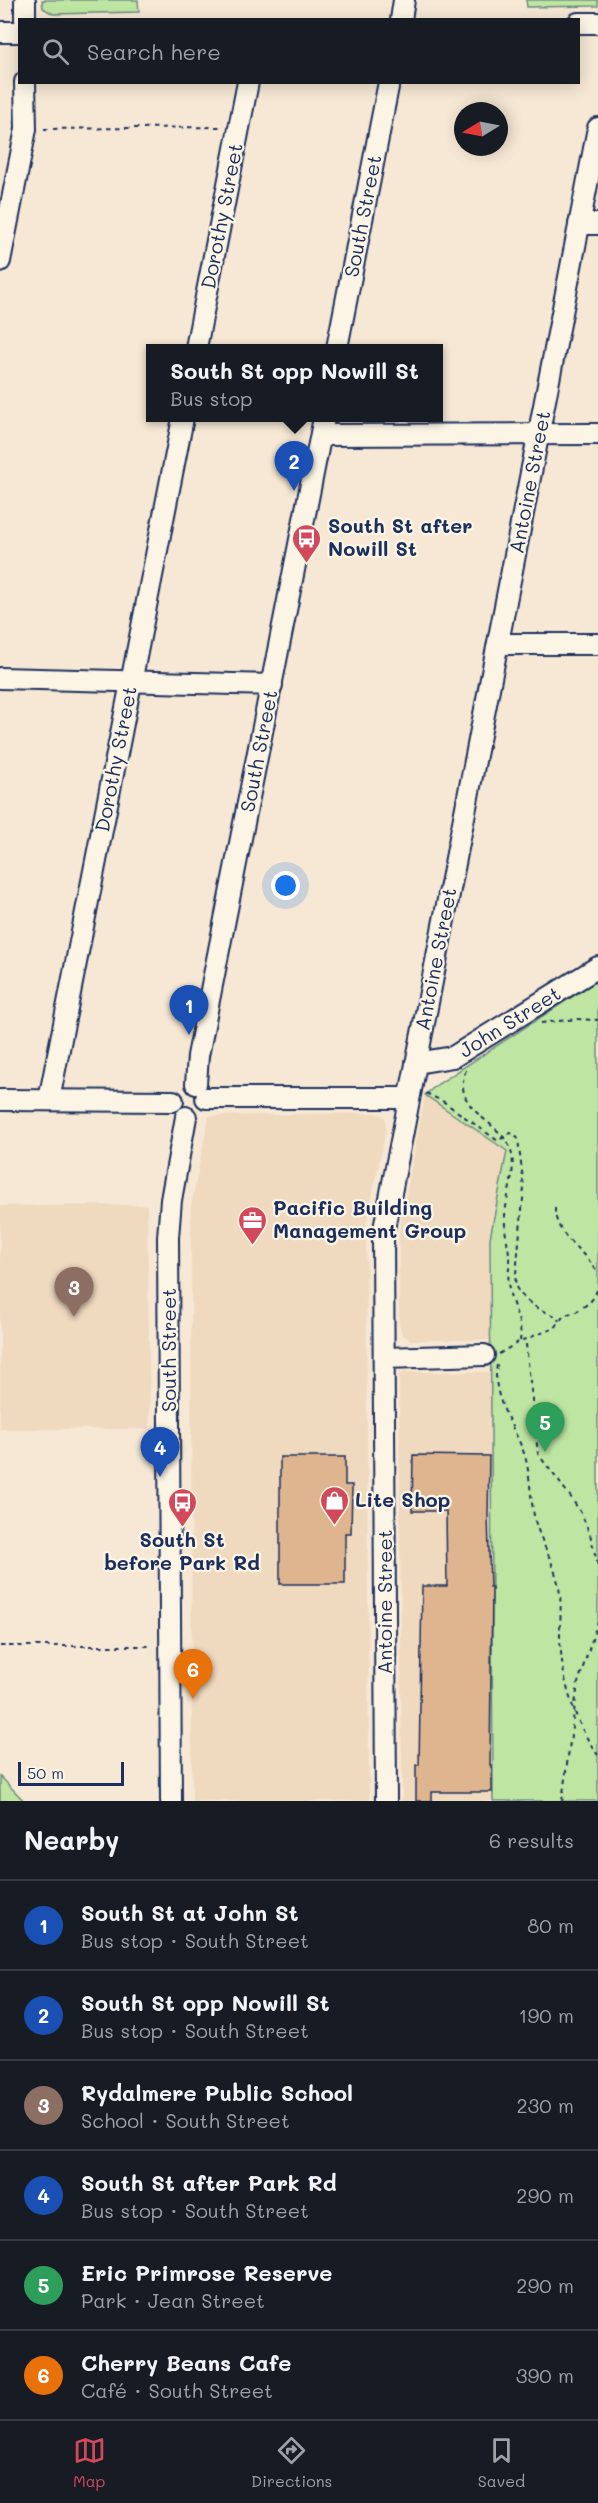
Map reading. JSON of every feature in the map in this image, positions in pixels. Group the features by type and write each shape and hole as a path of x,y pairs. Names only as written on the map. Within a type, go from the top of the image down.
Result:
{"street":[{"path":"25,0 25,18"},
{"path":"401,18 404,0"},
{"path":"580,23 598,23"},
{"path":"0,32 18,32"},
{"path":"0,261 3,229 26,129 26,84"},
{"name":"Dorothy Street","path":"197,344 248,84"},
{"name":"South Street","path":"338,344 389,84"},
{"name":"Antoine Street","path":"386,1801 383,1234 415,1098 416,1063 540,434 589,224 598,128"},
{"name":"Dorothy Street","path":"49,1100 182,422"},
{"path":"322,426 598,434"},
{"name":"South Street","path":"201,1091 198,1056 322,426"},
{"path":"498,644 598,644"},
{"path":"0,678 272,685"},
{"name":"John Street","path":"416,1063 453,1057 598,967"},
{"path":"201,1091 202,1107 186,1117 175,1113 173,1101 184,1087 201,1091 415,1098"},
{"path":"0,1100 173,1101"},
{"name":"South Street","path":"171,1801 168,1237 171,1200 186,1117"},
{"path":"384,1358 484,1355"}],"path":[{"path":"26,129 239,127"},
{"path":"532,1027 557,1020 598,1020"},
{"path":"469,1067 465,1072 463,1084 468,1100 475,1112 488,1125 501,1132 512,1150 513,1164 504,1226 510,1261 508,1286 522,1329 520,1341"},
{"path":"415,1098 431,1093 498,1141 510,1133 515,1134 518,1139 523,1174 515,1285 527,1300 559,1321"},
{"path":"555,1208 557,1225 598,1273"},
{"path":"598,1286 595,1296 582,1308 564,1315 555,1328 520,1341 499,1354 496,1382 500,1399 525,1456 535,1520 556,1571 560,1592 561,1652 574,1707 582,1730 598,1755"},
{"path":"595,1296 598,1299"},
{"path":"526,1344 538,1454 581,1513 590,1534 598,1566"},
{"path":"562,1801 578,1683 598,1621"},
{"path":"0,1646 170,1646"}],"shaded area":[{"path":"425,1095 507,1151 490,1238 491,1340 411,1340 403,1335 399,1325 399,1232"},
{"path":"376,1113 385,1117 386,1129 366,1225 369,1801 192,1801 191,1207 209,1116"},
{"path":"147,1205 150,1429 0,1429 0,1206"},
{"path":"404,1372 491,1372 493,1801 402,1801 399,1375"}],"green space":[{"path":"42,0 138,0 139,12 53,14 43,8"},
{"path":"526,0 598,0 598,6 527,7"},
{"path":"598,980 598,1801 493,1801 490,1238 507,1151 425,1095 438,1084"},
{"path":"0,1776 24,1801 0,1801"}],"building":[{"path":"413,1455 489,1456 488,1516 490,1587 492,1587 490,1765 492,1765 492,1792 432,1792 432,1801 416,1801 416,1765 419,1765 422,1586 447,1586 446,1511 412,1511"},
{"path":"280,1457 345,1457 345,1485 352,1485 351,1533 345,1533 345,1584 280,1584"}],"place":[{"name":"South St opp Nowill St","path":"294,491"},
{"name":"South St after Nowill St","path":"307,564"},
{"name":"South St at John St","path":"189,1035"},
{"name":"Pacific Building Management Group","path":"252,1246"},
{"name":"Rydalmere Public School","path":"74,1317"},
{"name":"Eric Primrose Reserve","path":"545,1452"},
{"name":"South St after Park Rd","path":"160,1477"},
{"name":"Lite Shop","path":"334,1526"},
{"name":"South St before Park Rd","path":"182,1528"},
{"name":"Cherry Beans Cafe","path":"193,1699"}]}
